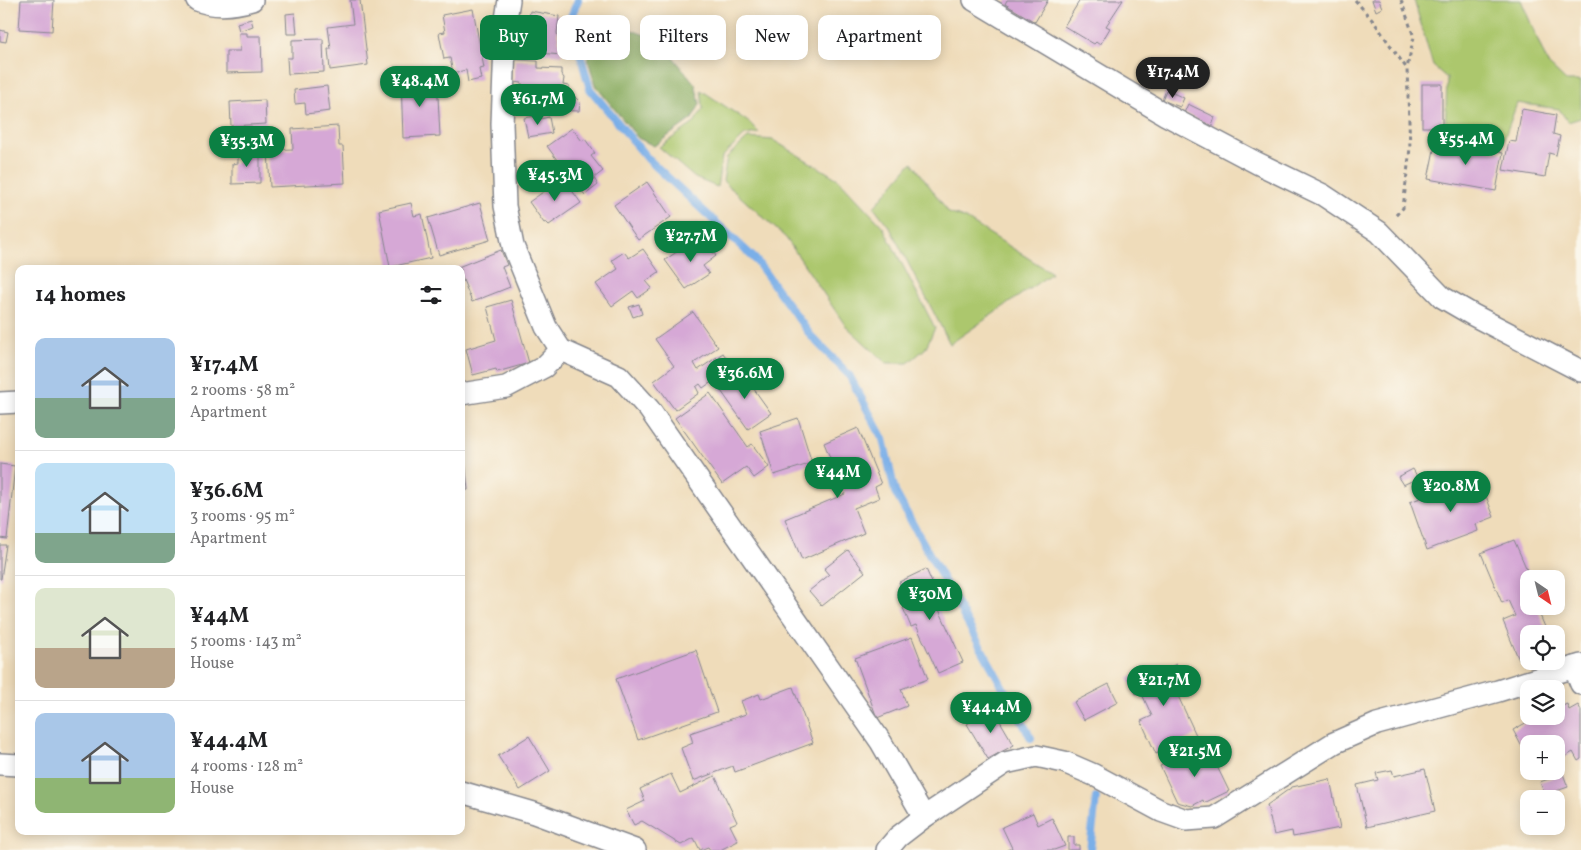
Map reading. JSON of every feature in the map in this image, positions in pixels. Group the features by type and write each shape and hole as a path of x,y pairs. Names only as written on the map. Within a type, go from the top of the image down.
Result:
{"street":[{"path":"197,0 205,3 240,4 252,0"},
{"path":"509,0 506,19 502,124 505,206 513,246 546,327 561,350 619,376 649,409 881,742 924,817"},
{"path":"974,0 1166,115 1323,195 1379,232 1442,297 1581,371"},
{"path":"465,393 506,387 544,367 561,350"},
{"path":"0,403 15,402"},
{"path":"887,850 898,837 924,817 1005,763 1036,756 1064,762 1094,775 1161,811 1186,820 1214,818 1334,742 1377,724 1579,672"},
{"path":"0,764 15,765"},
{"path":"465,793 534,813 635,850"}],"path":[{"path":"1355,0 1374,22 1406,69"},
{"path":"1379,232 1403,208 1410,148 1406,69 1414,37 1401,0"}],"green space":[{"path":"1414,0 1521,0 1548,64 1566,81 1581,81 1581,118 1568,122 1559,109 1517,103 1502,145 1445,137 1447,78 1433,66"},
{"path":"630,29 640,33 640,60 675,60 695,84 700,104 692,119 654,146 638,138 595,85 588,60 630,60"},
{"path":"701,90 750,123 759,133 745,135 722,157 717,187 695,178 659,147 693,124 703,109"},
{"path":"748,138 773,140 838,179 883,227 935,328 925,349 908,363 886,363 845,325 786,238 723,181 727,157"},
{"path":"912,162 949,213 966,219 1052,273 950,344 890,228 874,207"}],"building":[{"path":"21,0 54,0 52,31 19,29"},
{"path":"350,0 360,0 368,65 330,70 328,49 331,49 328,27 353,24"},
{"path":"1007,0 1048,0 1035,22 1005,4"},
{"path":"1080,0 1123,0 1106,26 1110,28 1100,45 1096,42 1094,44 1064,26"},
{"path":"1372,0 1379,0 1382,8 1376,11"},
{"path":"473,9 480,47 480,60 483,60 484,68 479,69 481,79 468,82 466,70 453,73 450,58 444,59 439,33 445,32 442,15"},
{"path":"530,11 557,16 557,55 547,54 547,15 529,15"},
{"path":"295,13 297,34 287,34 286,14"},
{"path":"251,19 253,26 239,31 237,23"},
{"path":"0,30 8,32 6,42 0,41"},
{"path":"239,33 247,33 247,36 261,36 262,72 226,73 226,51 240,51"},
{"path":"323,39 324,72 288,74 287,58 292,58 292,40"},
{"path":"515,60 538,61 538,68 561,69 561,74 564,78 563,85 569,86 569,91 580,102 579,111 521,109 522,83 514,82"},
{"path":"437,77 440,136 403,138 401,79"},
{"path":"1422,84 1442,84 1442,127 1422,127"},
{"path":"327,86 330,111 306,114 305,103 295,104 294,90"},
{"path":"1166,90 1184,98 1180,107 1162,100"},
{"path":"265,100 266,124 231,126 230,102"},
{"path":"1188,104 1215,117 1212,126 1184,113"},
{"path":"1522,109 1556,115 1553,134 1560,136 1556,155 1549,153 1545,177 1503,170 1509,141 1516,142"},
{"path":"535,116 536,120 549,117 552,133 528,137 524,118"},
{"path":"338,126 339,146 343,146 345,183 270,187 268,150 293,149 292,129"},
{"path":"572,128 582,141 585,139 595,153 591,156 603,171 594,178 598,185 585,195 580,188 578,189 547,146"},
{"path":"1436,140 1503,153 1496,191 1428,179"},
{"path":"260,150 260,183 232,184 232,164 238,163 238,151"},
{"path":"563,178 581,203 549,225 546,222 544,223 529,202"},
{"path":"647,182 671,217 638,240 614,205"},
{"path":"411,203 414,216 422,214 431,258 399,265 390,265 379,210"},
{"path":"480,203 490,240 439,255 428,218"},
{"path":"696,223 702,232 695,237 689,228"},
{"path":"704,239 716,256 703,266 709,274 686,289 665,260 691,242 694,247"},
{"path":"643,249 659,272 646,281 652,288 638,298 633,291 612,306 596,284 618,269 612,260 624,252 629,258"},
{"path":"501,250 507,265 502,267 510,287 472,302 465,285 465,265 463,265"},
{"path":"511,300 529,363 497,372 496,369 473,375 466,349 496,340 487,307"},
{"path":"639,304 642,314 633,317 629,307"},
{"path":"693,312 718,347 694,363 698,370 723,353 733,367 703,388 700,384 696,387 699,393 675,410 654,381 674,366 655,339"},
{"path":"741,371 771,413 748,429 719,388"},
{"path":"710,393 748,447 752,444 769,467 754,478 746,467 722,484 675,418"},
{"path":"798,418 812,463 774,475 760,431"},
{"path":"858,428 881,484 875,487 879,498 854,508 864,533 802,560 785,519 845,494 824,443"},
{"path":"465,461 468,490 465,490"},
{"path":"0,464 15,466 7,539 0,538"},
{"path":"1413,469 1418,478 1403,485 1398,477"},
{"path":"1464,481 1466,488 1481,483 1494,517 1476,524 1478,531 1427,550 1410,502"},
{"path":"1514,540 1527,570 1520,570 1520,615 1540,615 1544,625 1520,625 1519,660 1503,621 1515,616 1508,600 1502,603 1481,553"},
{"path":"0,545 6,545 1,579 0,579"},
{"path":"848,550 865,572 822,606 809,591 829,575 824,569"},
{"path":"926,569 940,601 936,603 963,662 938,673 916,625 911,627 903,608 910,606 899,582"},
{"path":"912,637 928,679 901,689 907,706 877,718 855,658"},
{"path":"696,650 717,712 638,740 616,679"},
{"path":"1176,664 1189,691 1178,696 1196,735 1156,754 1141,721 1152,716 1141,692 1136,694 1128,678 1148,669 1152,676"},
{"path":"1109,684 1118,702 1084,720 1074,702"},
{"path":"793,687 813,743 735,772 733,766 693,781 681,748 693,743 690,733 746,714 741,701 759,694 761,699"},
{"path":"1567,704 1569,710 1578,705 1581,710 1581,759 1578,761 1573,752 1565,757 1565,735 1520,735 1520,743 1513,730 1522,725 1565,725 1565,705"},
{"path":"993,709 1014,745 988,759 967,724"},
{"path":"529,736 550,771 520,790 498,756"},
{"path":"1207,746 1229,791 1204,803 1203,800 1192,806 1177,802 1160,766"},
{"path":"1425,769 1435,811 1367,827 1357,785 1378,780 1376,773 1392,770 1394,776"},
{"path":"671,774 680,793 715,776 737,822 730,825 738,841 720,850 710,850 708,847 700,850 694,838 681,845 642,821 634,825 626,810 645,801 640,789"},
{"path":"1330,779 1340,828 1293,837 1292,831 1274,835 1267,805 1292,787"},
{"path":"1565,779 1568,787 1559,790 1543,790 1540,782"},
{"path":"1033,813 1038,825 1052,818 1065,846 1054,850 1007,850 1012,848 1002,827"},
{"path":"1068,837 1074,837 1074,845 1079,845 1079,850 1068,850"}],"waterway":[{"path":"578,0 570,19 590,89 648,159 755,259 811,336 849,375 883,439 895,492 1031,738"},
{"path":"1090,850 1096,798"}]}
